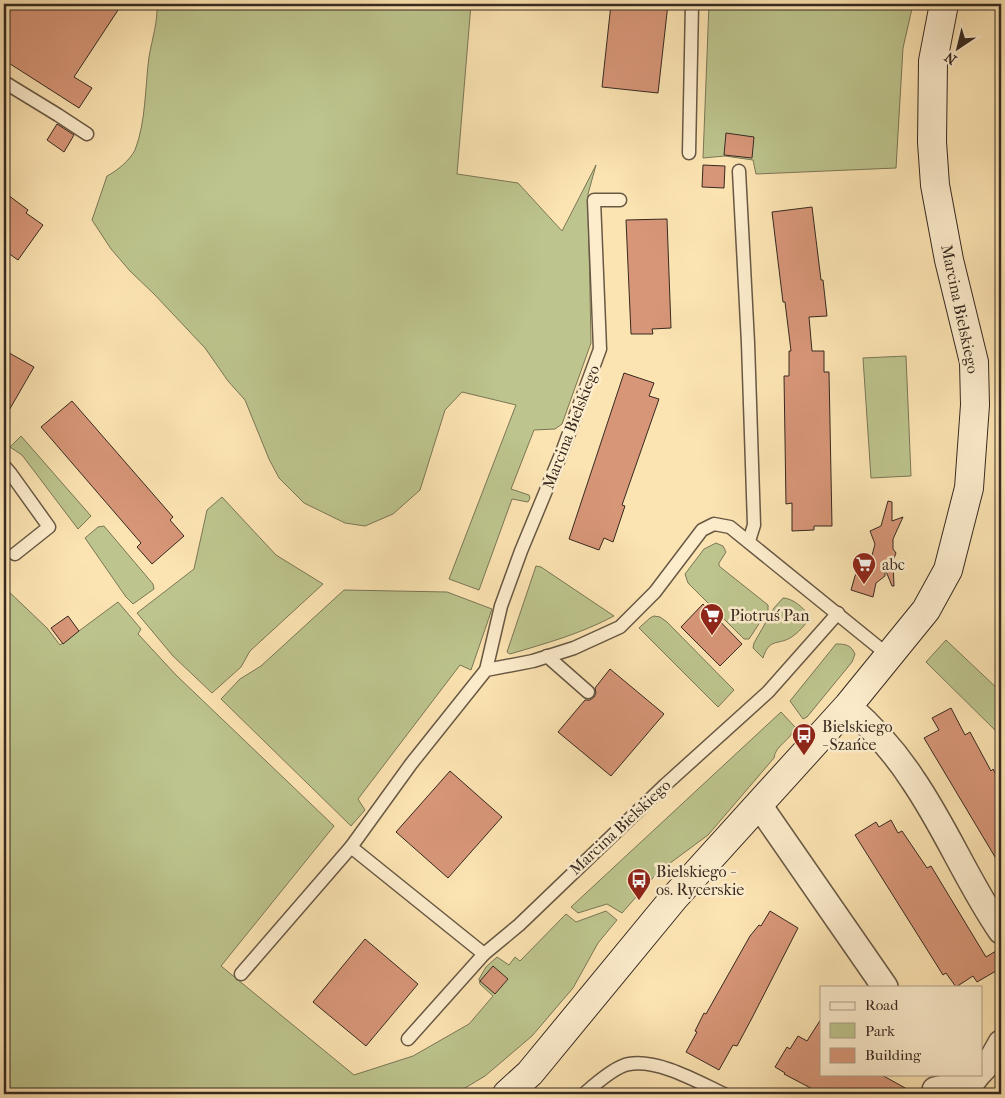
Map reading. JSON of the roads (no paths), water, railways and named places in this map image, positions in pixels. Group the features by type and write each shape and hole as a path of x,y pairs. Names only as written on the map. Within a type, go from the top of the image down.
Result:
{"street":[{"name":"Marcina Bielskiego","path":"507,1094 530,1073 674,898 848,706 926,610 948,570 969,488 975,405 974,362 949,260 935,185 932,142 933,62 944,4"},
{"path":"848,706 863,719 913,778 986,910 1001,931"},
{"path":"759,805 884,986"},
{"path":"982,1070 992,1059 1001,1043"},
{"path":"933,1086 972,1082 976,1076"}],"lane":[{"path":"689,153 692,4"},
{"path":"4,82 87,134"},
{"path":"739,171 754,515 754,525 749,541"},
{"name":"Marcina Bielskiego","path":"241,974 351,847 411,764 486,670 501,606 521,551 562,452 600,349 594,200 620,200"},
{"path":"4,466 49,527 15,554"},
{"path":"486,670 574,648 620,627 655,592 702,530 714,524 730,526 888,655"},
{"name":"Marcina Bielskiego","path":"408,1039 484,954 519,925 658,791 768,692 838,613"},
{"path":"547,656 588,692"},
{"path":"351,847 484,954"},
{"path":"584,1094 610,1074 627,1064 647,1064 678,1073 724,1094"}],"place":[{"name":"abc","path":"864,585"},
{"name":"Piotruś Pan","path":"712,636"},
{"name":"Bielskiego - Szańce","path":"804,756"},
{"name":"Bielskiego - os. Rycerskie","path":"639,901"}]}
